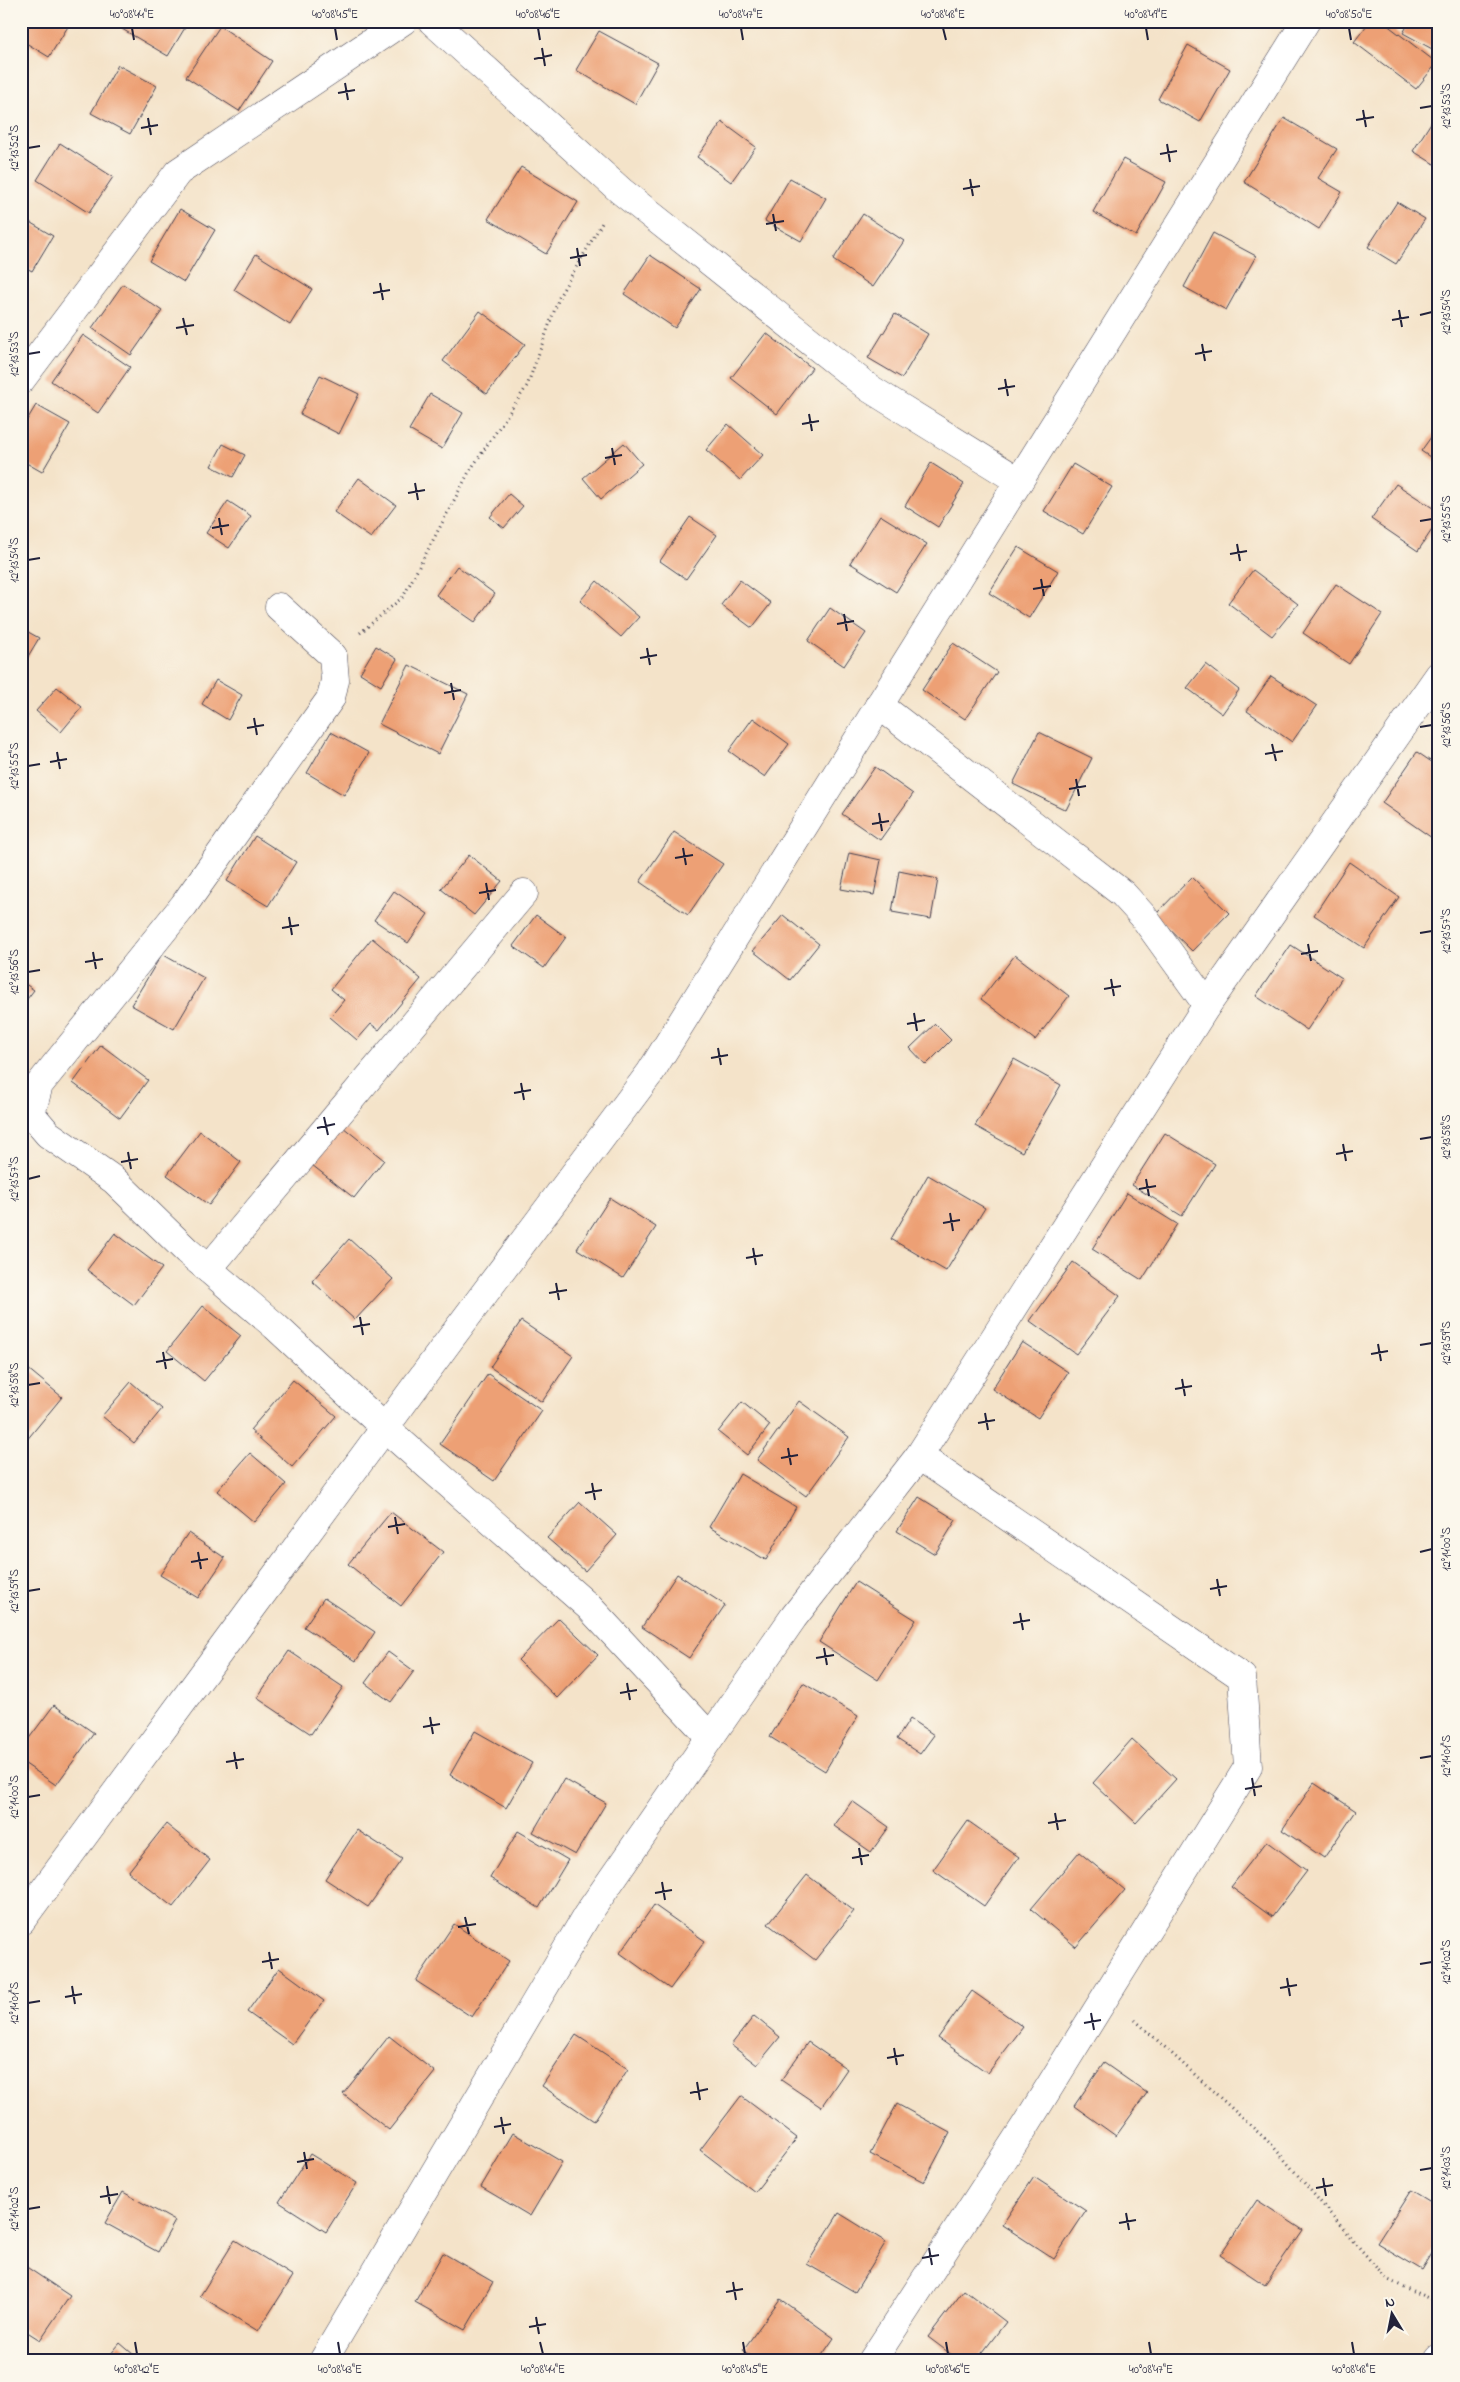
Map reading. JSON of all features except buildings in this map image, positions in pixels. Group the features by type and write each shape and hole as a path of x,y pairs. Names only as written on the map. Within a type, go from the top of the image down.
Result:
{"street":[{"path":"21,380 178,172 403,21"},
{"path":"432,21 621,191 869,388 1018,481"},
{"path":"21,1921 650,1073 1306,21"},
{"path":"278,607 333,656 334,680 330,698 184,905 39,1085 31,1114 48,1134 114,1180 208,1269 275,1326 385,1428 589,1607 710,1737"},
{"path":"323,2361 587,1915 793,1618 919,1456 1207,1006 1439,675"},
{"path":"879,705 1123,894 1143,916 1207,1006"},
{"path":"208,1269 524,893"},
{"path":"872,2361 1025,2126 1248,1767 1242,1677 919,1456"}],"path":[{"path":"333,656 403,597 469,472 527,386 560,295 621,191"},
{"path":"1106,1994 1272,2145 1386,2279 1439,2303"}]}
